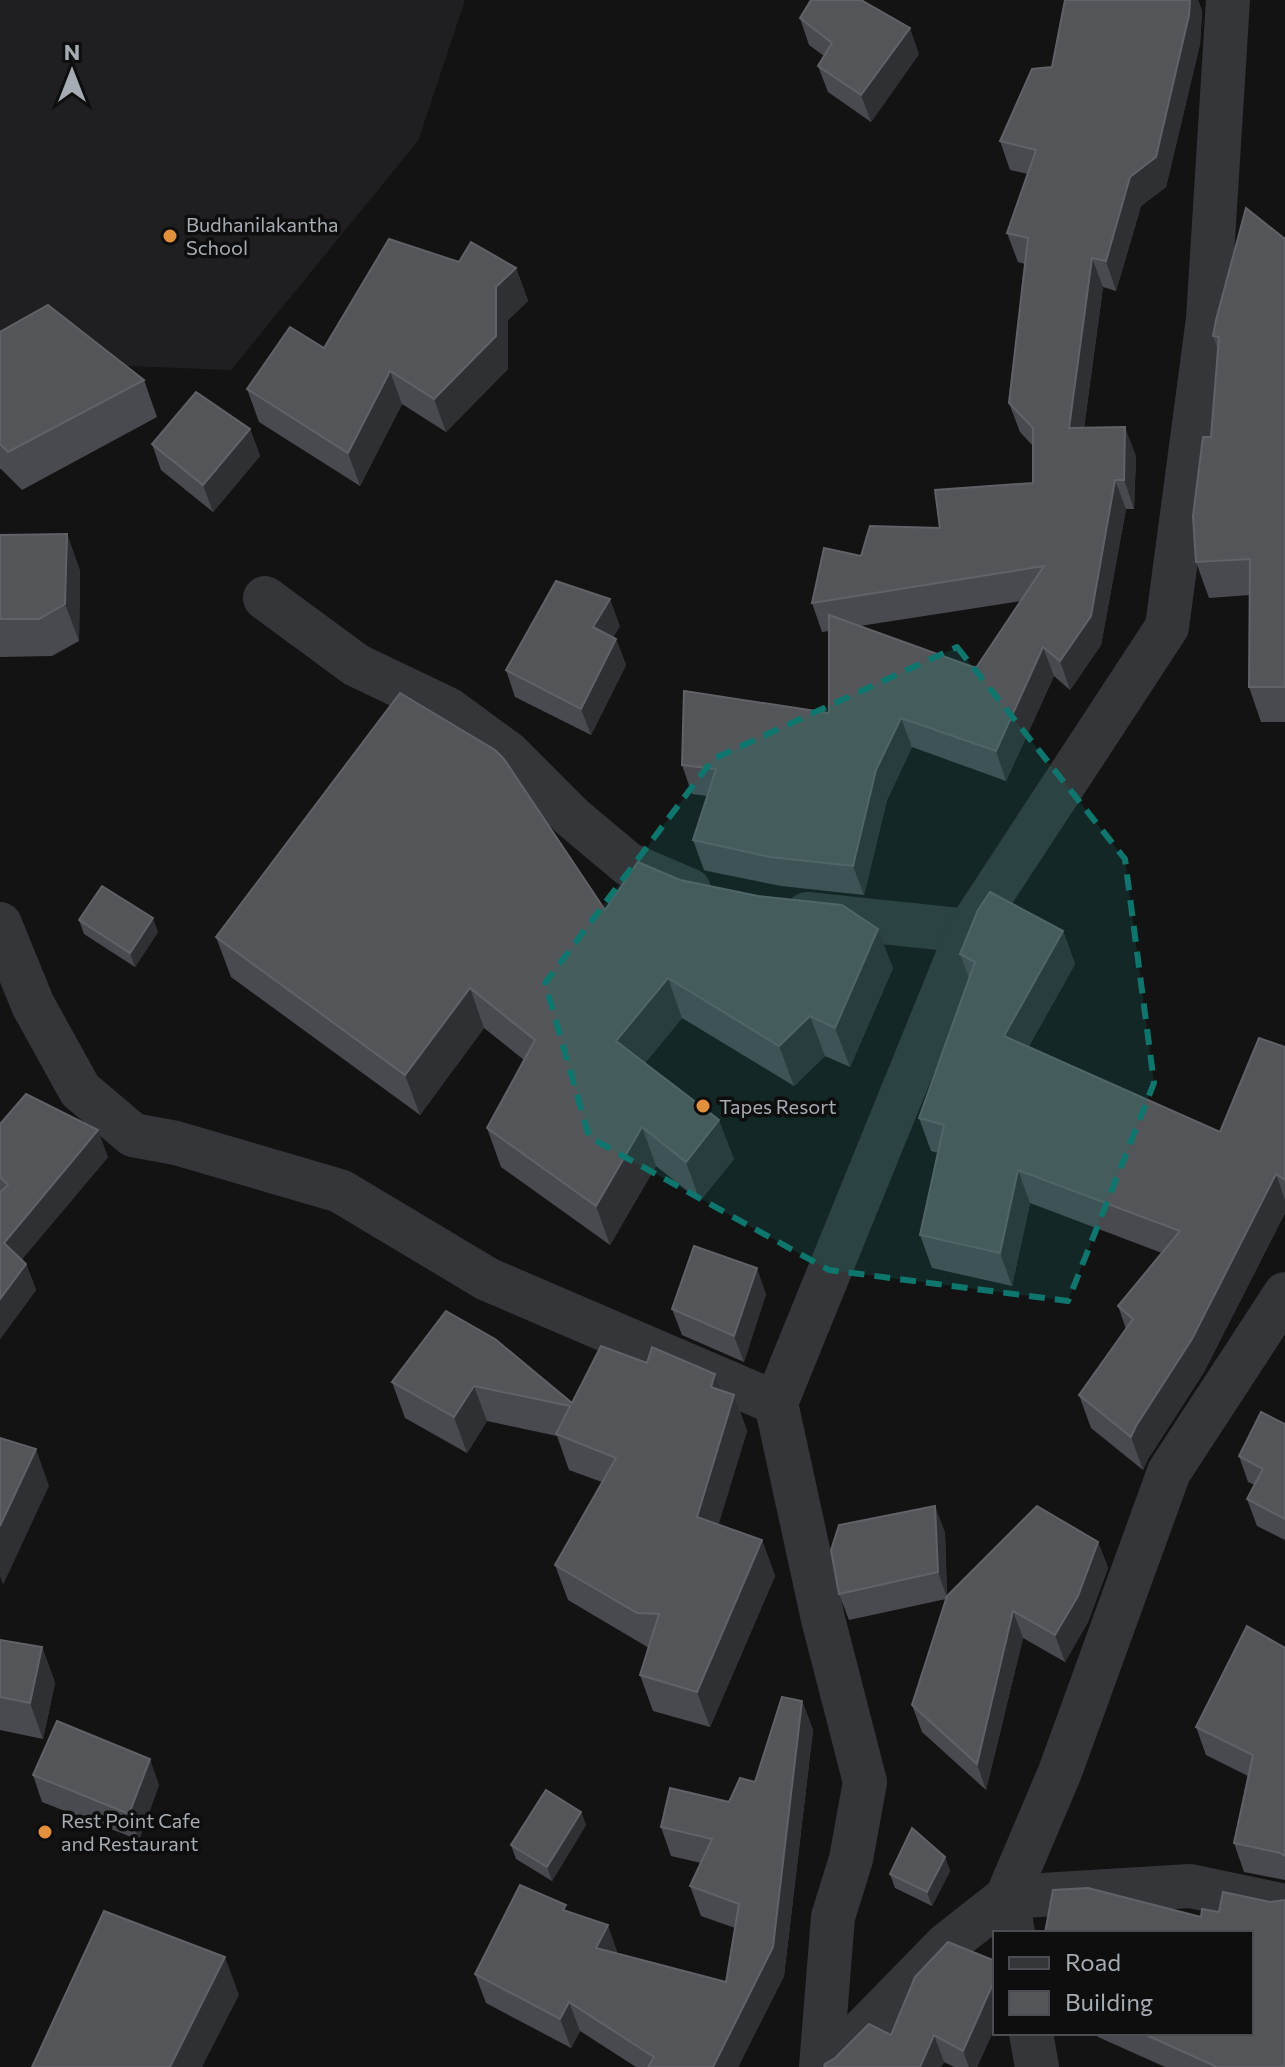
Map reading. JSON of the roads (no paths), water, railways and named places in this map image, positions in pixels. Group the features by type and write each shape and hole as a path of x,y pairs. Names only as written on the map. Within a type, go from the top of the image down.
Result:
{"street":[{"path":"824,2067 833,1917 851,1859 865,1782 823,1619 776,1403 968,931 1167,627 1208,319 1228,0"},
{"path":"265,598 356,665 448,709 508,753 572,817 628,864 699,895 746,905 968,931"},
{"path":"0,924 33,1005 80,1090 133,1135 176,1143 340,1191 487,1279 776,1403"},
{"path":"1010,1915 1169,1472 1285,1294"},
{"path":"824,2067 946,1945 1010,1915 1190,1886 1285,1906"},
{"path":"1031,2035 1037,2067"}],"place":[{"name":"Budhanilakantha School","path":"170,236"},
{"name":"Tapes Resort","path":"703,1106"},
{"name":"Rest Point Cafe and Restaurant","path":"45,1832"}]}
